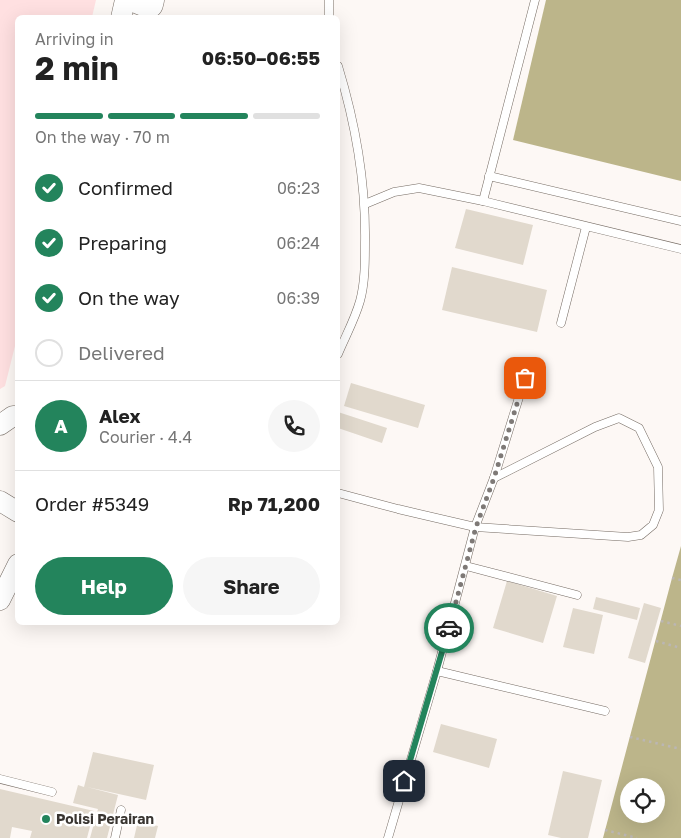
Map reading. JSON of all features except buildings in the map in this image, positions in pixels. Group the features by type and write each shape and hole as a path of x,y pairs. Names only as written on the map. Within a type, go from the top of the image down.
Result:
{"street":[{"path":"126,15 142,4"},
{"path":"0,425 15,416"},
{"path":"0,502 15,510"},
{"path":"0,600 15,570"}],"lane":[{"path":"328,15 330,0"},
{"path":"483,201 535,0"},
{"path":"340,73 353,117 361,160 365,204 365,259 360,302 340,349"},
{"path":"489,176 681,221"},
{"path":"365,204 394,192 419,188 483,201 681,249"},
{"path":"561,323 586,227"},
{"path":"388,838 437,671 476,527 494,478 525,378"},
{"path":"340,494 398,510 476,527 635,537 641,535 653,525 660,510 658,467 640,428 619,418 595,427 494,478"},
{"path":"466,566 577,595"},
{"path":"437,671 605,711"},
{"path":"0,780 52,792"},
{"path":"115,838 122,810"}],"path":[{"path":"672,578 681,580"},
{"path":"661,621 681,626"},
{"path":"656,641 681,648"},
{"path":"630,737 681,749"},
{"path":"605,830 637,838"}],"shaded area":[{"path":"0,0 96,0 92,15 15,15 15,346 5,386 0,389"},
{"path":"546,0 681,0 681,181 513,140"},
{"path":"681,546 681,838 603,838 672,578"}],"way so far":[{"path":"449,628 476,527 494,478 525,378"}],"place":[{"name":"Polisi Perairan","path":"46,819"}],"route":[{"path":"404,781 449,628"}]}
